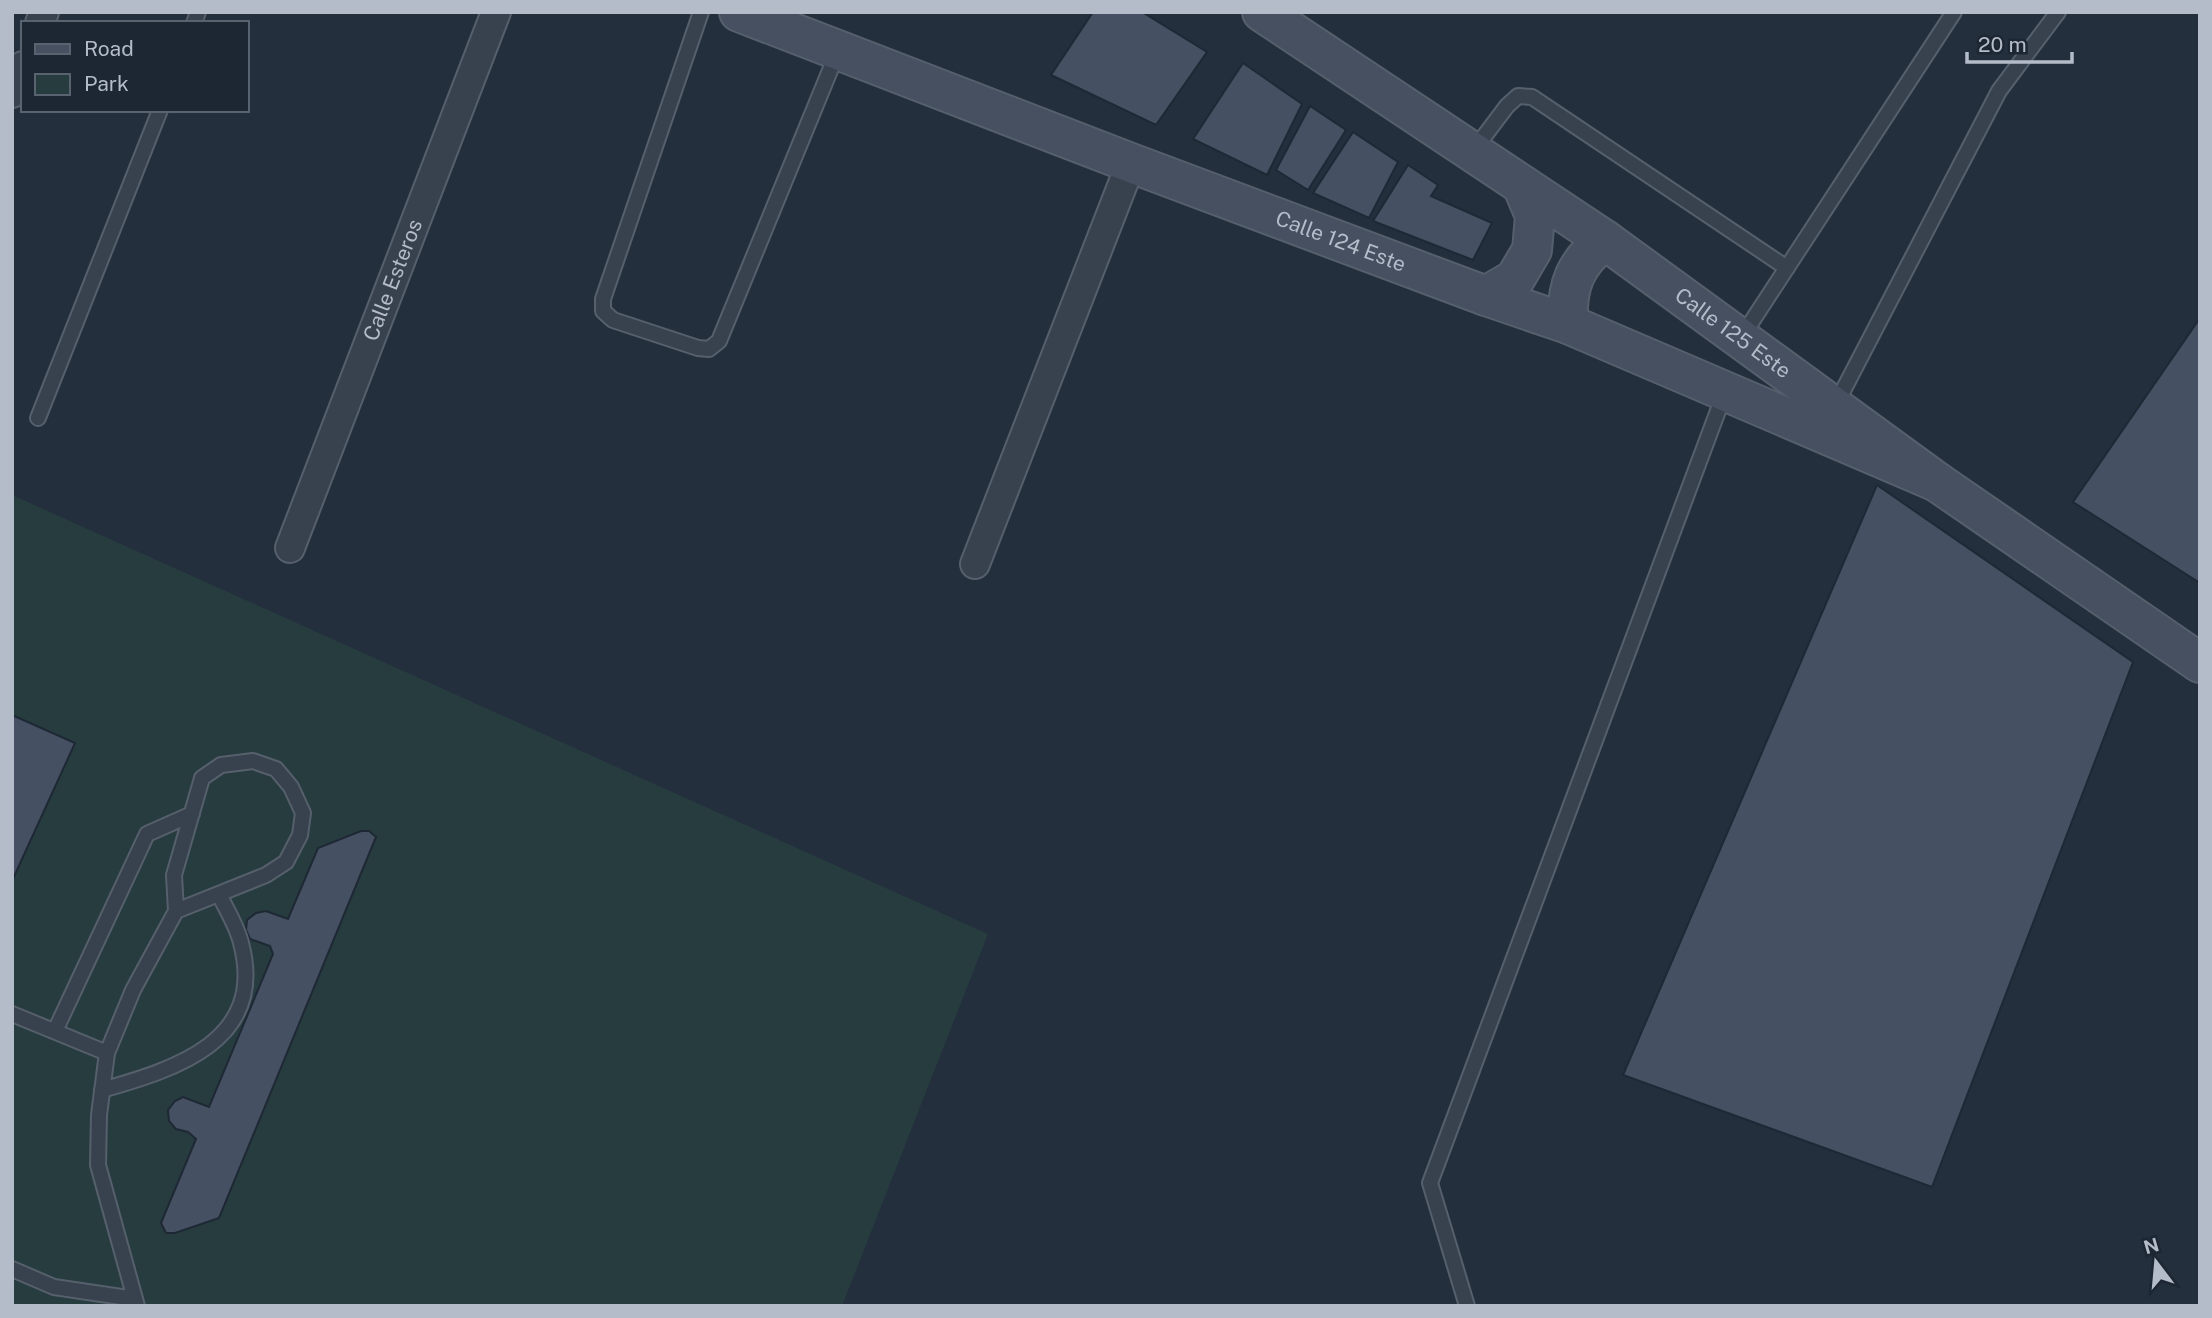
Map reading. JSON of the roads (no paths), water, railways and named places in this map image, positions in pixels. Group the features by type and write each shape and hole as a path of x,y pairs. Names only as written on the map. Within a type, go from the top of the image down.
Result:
{"main road":[{"name":"Calle 124 Este","path":"739,12 1131,163 1568,324 1937,481"},
{"name":"Calle 125 Este","path":"1262,12 1605,240 1937,481 2200,663"},
{"path":"1486,296 1515,279 1532,250 1535,216 1522,185"},
{"path":"1568,324 1566,299 1572,276 1586,255 1605,240"}],"street":[{"name":"Calle Esteros","path":"290,548 496,12"},
{"path":"12,93 21,71"},
{"path":"975,564 1131,163"}],"lane":[{"path":"701,12 603,299 603,311 613,320 698,348 709,349 719,341 838,51"},
{"path":"1741,339 1954,12"},
{"path":"1835,407 1999,91 2058,12"},
{"path":"1472,152 1507,106 1518,96 1532,97 1787,268"},
{"path":"38,418 159,112"},
{"path":"1466,1306 1430,1182 1726,391"},
{"path":"12,1269 54,1287 136,1302 98,1165 107,1053 133,990 176,912 173,875 202,778 221,765 253,761 276,769 291,787 303,813 300,835 286,862 266,875 176,912"},
{"path":"55,1031 147,834 191,814"},
{"path":"102,1090 183,1064 209,1047 240,1007 247,972 241,941 219,894"},
{"path":"12,1014 107,1053"}]}
